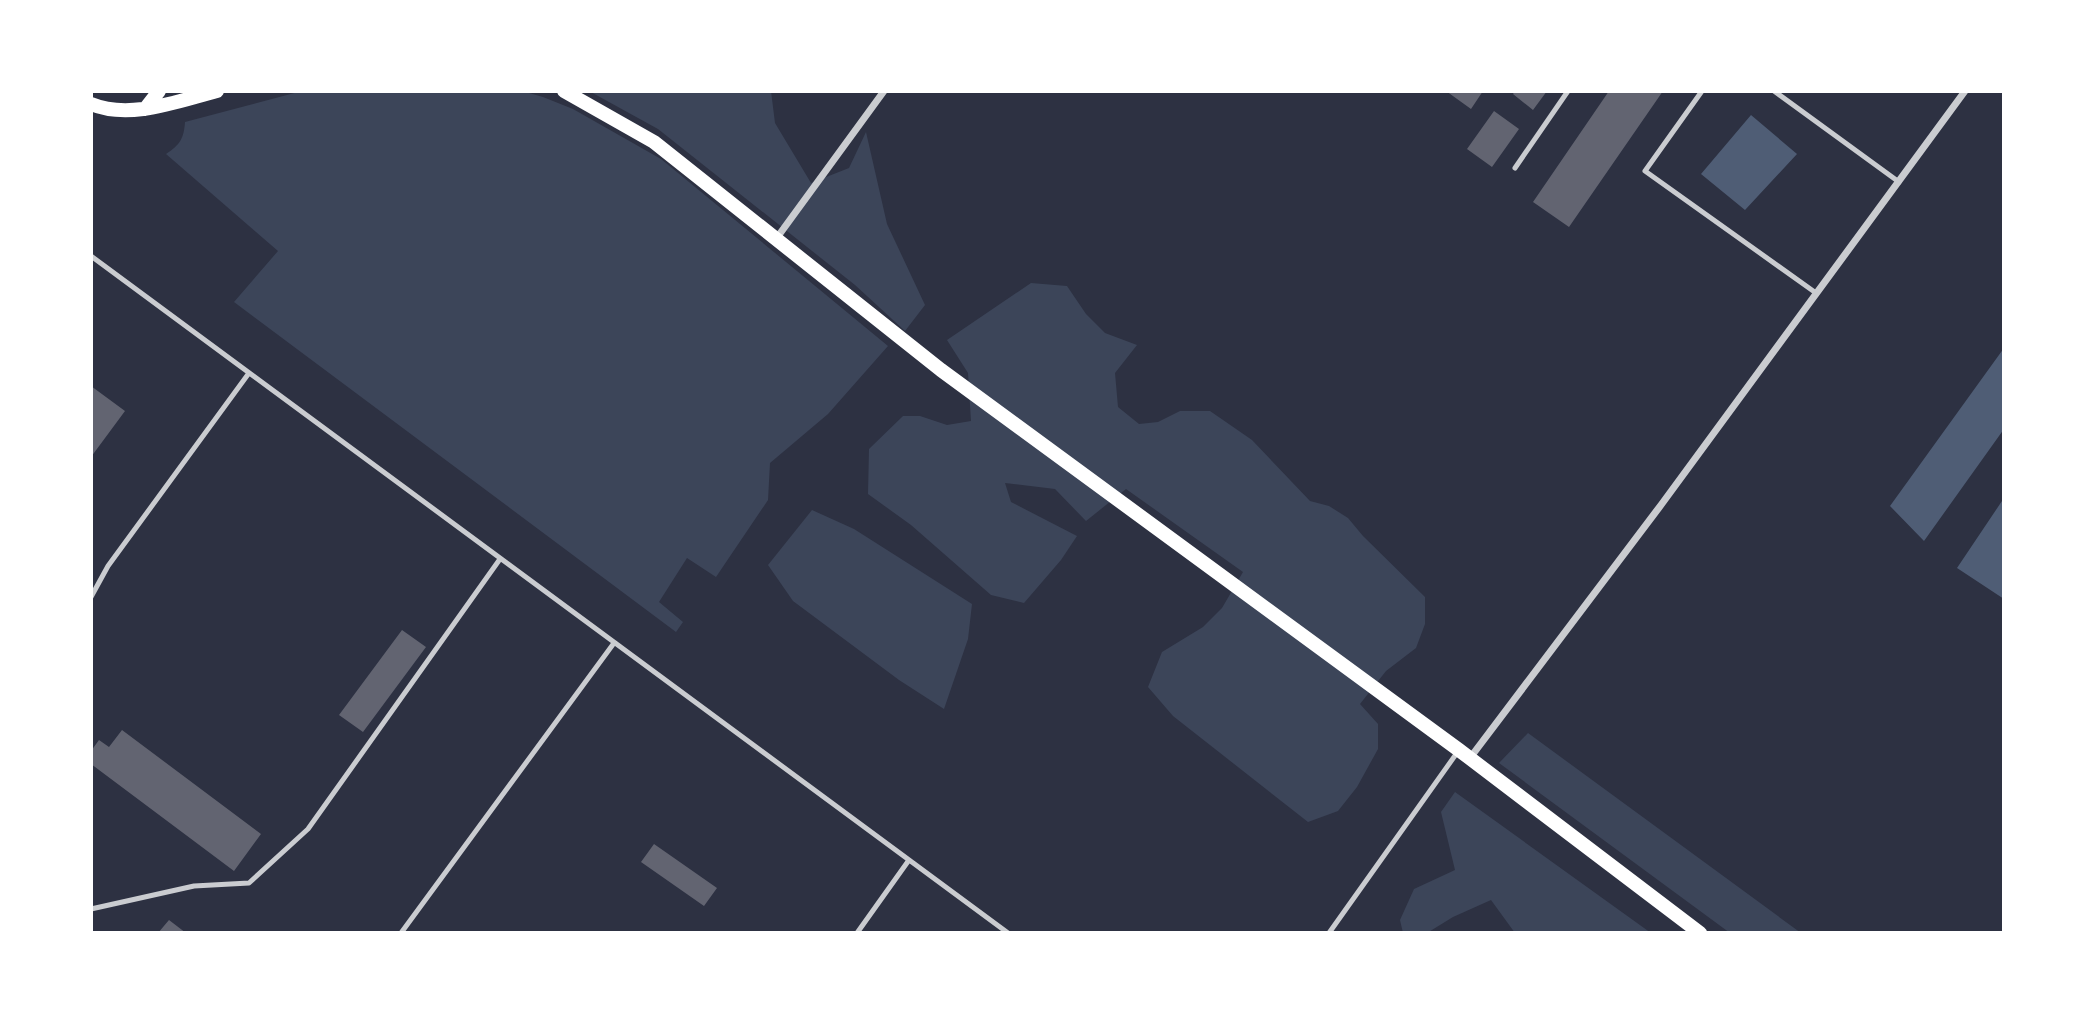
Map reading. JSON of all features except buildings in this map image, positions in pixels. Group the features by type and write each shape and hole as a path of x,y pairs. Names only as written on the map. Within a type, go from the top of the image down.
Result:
{"main road":[{"path":"145,109 159,91"},
{"path":"91,104 105,110 145,109 217,91"},
{"path":"564,91 654,142 941,370 1464,754 1700,933"}],"street":[{"path":"776,239 884,91"},
{"path":"1464,754 1661,505 1965,91"}],"lane":[{"path":"1514,169 1568,91"},
{"path":"1702,91 1645,171 1816,293"},
{"path":"1774,91 1899,182"},
{"path":"91,256 1008,933"},
{"path":"91,597 108,566 250,373"},
{"path":"91,909 194,886 249,883 308,829 500,559"},
{"path":"401,933 614,643"},
{"path":"1329,933 1464,754"},
{"path":"857,933 909,860"}],"shaded area":[{"path":"302,91 522,91 573,109 661,159 888,346 828,414 770,463 768,500 716,577 687,558 659,602 683,622 676,632 234,302 278,251 166,154 180,141 185,122"},
{"path":"589,91 771,91 775,123 811,183 849,168 866,132 887,224 925,305 905,331 855,285 658,129"},
{"path":"1751,115 1797,154 1745,210 1701,174"},
{"path":"1031,283 1067,286 1086,314 1105,333 1137,345 1115,373 1118,407 1139,424 1158,422 1180,411 1210,411 1252,440 1310,501 1329,506 1348,518 1425,597 1425,624 1416,648 1386,671 1360,704 1378,724 1378,749 1357,787 1338,811 1308,822 1173,716 1148,687 1162,652 1203,627 1222,608 1243,572 1126,489 1086,521 1055,489 1005,483 1011,502 1077,536 1061,560 1024,603 991,595 911,525 868,494 869,449 903,416 920,416 947,425 971,421 968,373 947,340"},
{"path":"2004,348 2004,429 1924,541 1890,506"},
{"path":"2004,498 2004,599 1957,568"},
{"path":"812,510 854,529 972,604 968,639 944,709 899,680 793,601 768,565"},
{"path":"1528,733 1801,933 1730,933 1499,763"},
{"path":"1455,792 1651,933 1515,933 1491,900 1453,917 1427,933 1403,933 1400,920 1414,889 1455,870 1441,812"}]}
